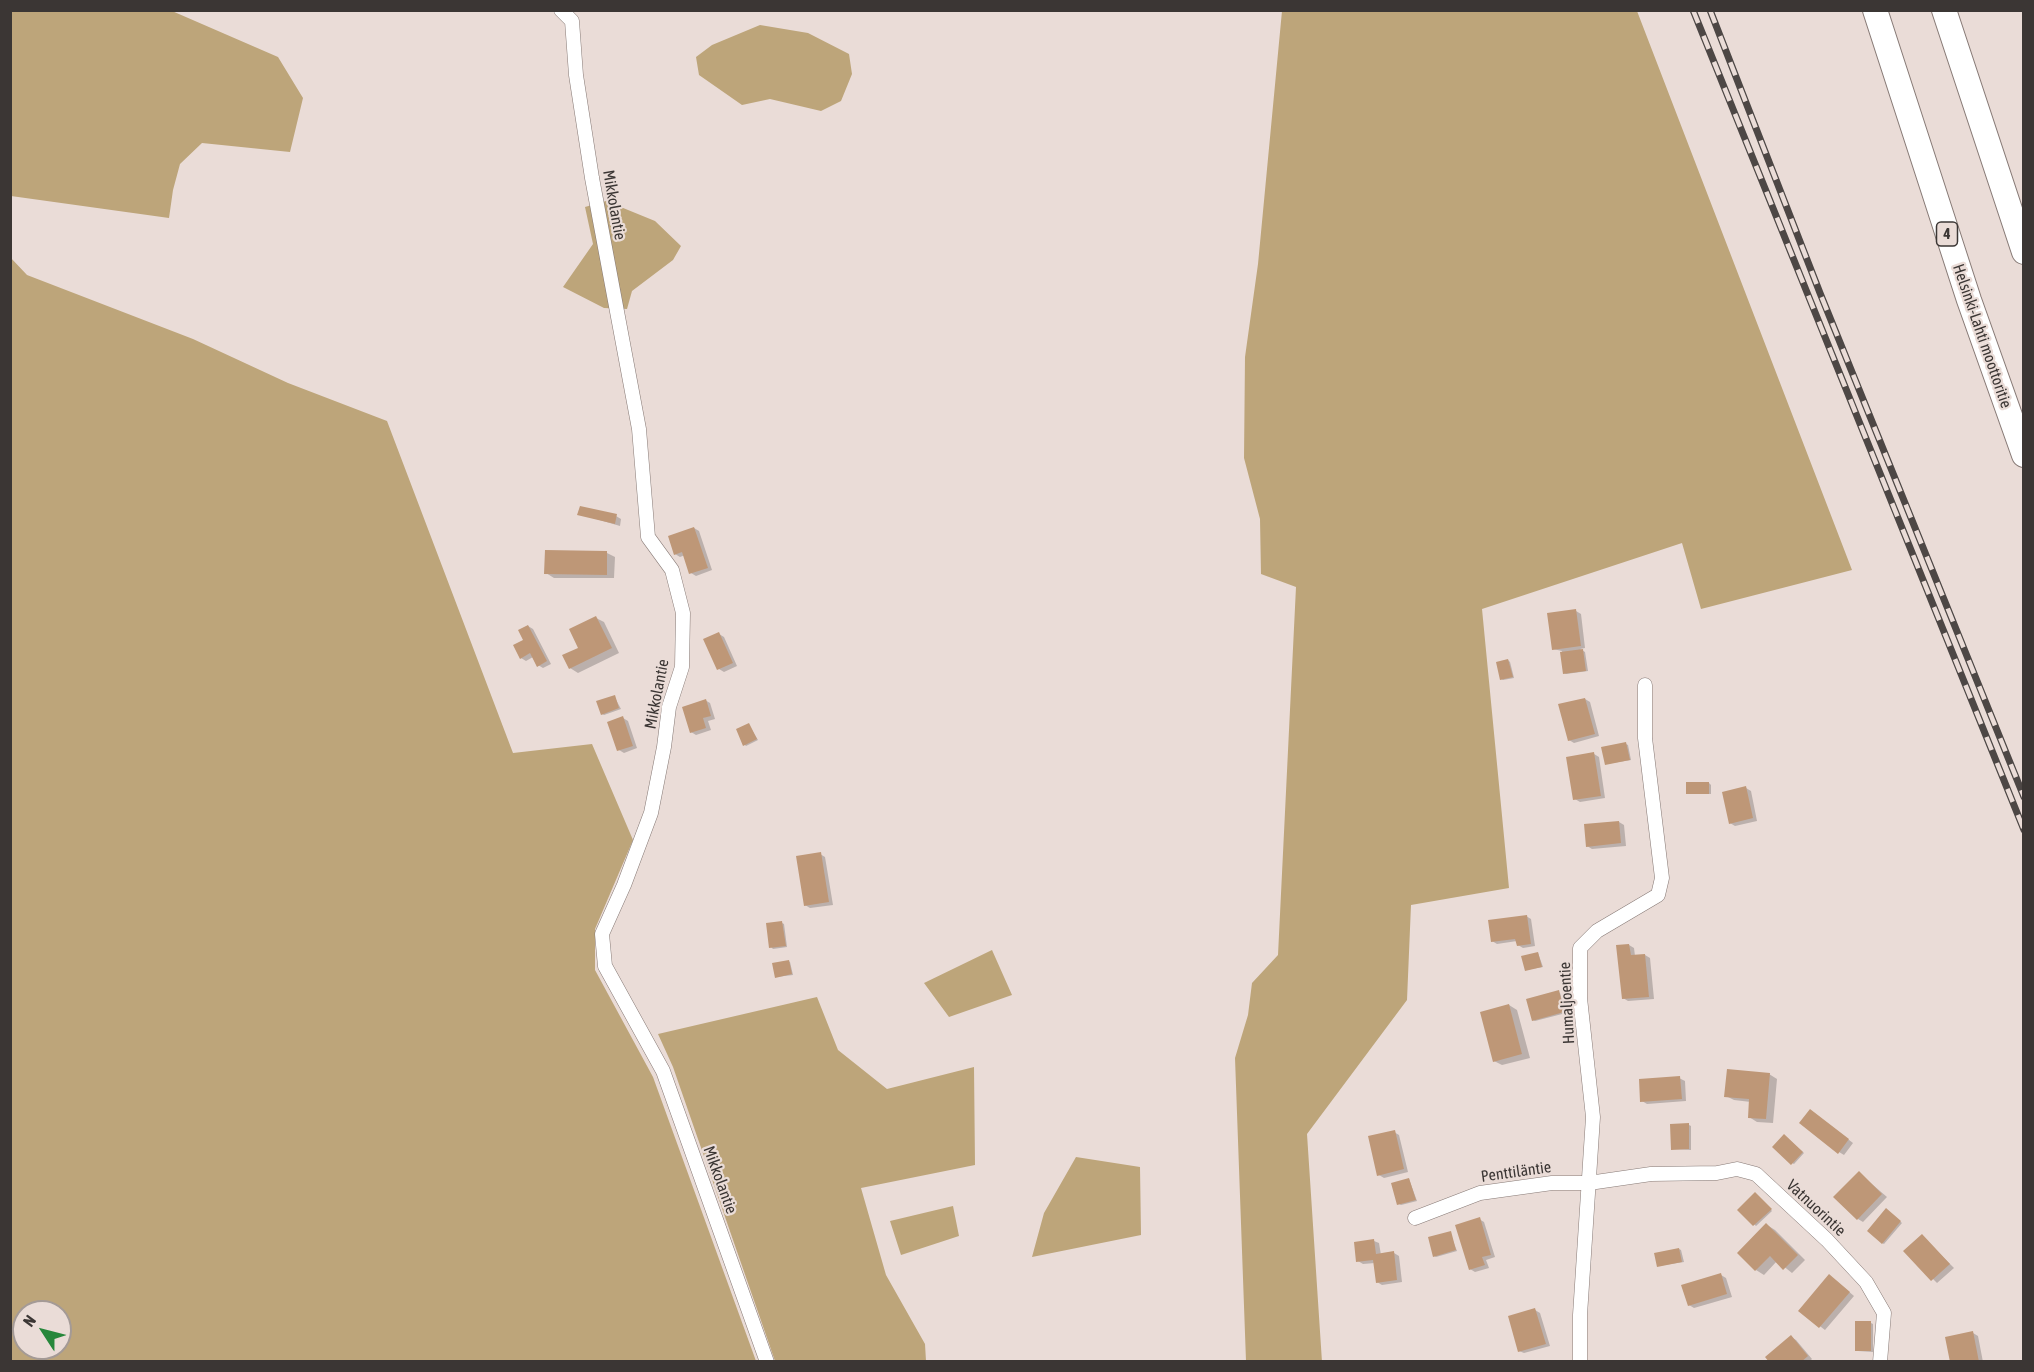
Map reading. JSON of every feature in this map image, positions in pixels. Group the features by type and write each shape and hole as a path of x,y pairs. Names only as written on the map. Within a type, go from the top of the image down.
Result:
{"highway":[{"name":"Helsinki-Lahti moottoritie","path":"1875,10 1969,300 2024,455"},
{"path":"1944,10 2024,252"}],"street":[{"name":"Mikkolantie","path":"561,10 572,21 576,75 592,178 639,429 648,537 672,570 683,613 682,667 669,707 651,813 624,885 602,934 605,966 663,1071 767,1362"},
{"name":"Humaljoentie","path":"1580,1362 1580,1315 1593,1117 1580,998 1580,948 1597,931 1658,895 1662,878 1645,738 1645,685"},
{"name":"Vatnuorintie","path":"1589,1183 1651,1174 1717,1173 1737,1168 1756,1174 1827,1240 1866,1282 1884,1312 1883,1350 1880,1362"},
{"name":"Penttiläntie","path":"1415,1218 1480,1193 1552,1183 1589,1183"}],"shaded area":[{"path":"11,10 172,11 278,57 303,98 290,152 202,143 180,164 169,218 11,196"},
{"path":"1282,11 1637,11 1852,570 1701,609 1682,543 1482,609 1509,888 1411,905 1407,1000 1307,1134 1322,1362 1246,1361 1235,1058 1248,1015 1252,983 1278,955 1296,587 1261,574 1260,519 1244,458 1245,357 1258,264"},
{"path":"760,25 808,33 849,54 852,74 841,101 821,111 770,99 742,105 699,75 696,57 712,45"},
{"path":"606,201 655,221 681,246 673,260 632,291 627,309 604,308 563,287 593,244 585,207"},
{"path":"10,257 27,275 193,339 288,383 387,421 513,753 592,744 633,840 595,929 595,970 653,1077 756,1361 11,1361"},
{"path":"992,950 1012,995 949,1017 924,983"},
{"path":"817,997 838,1050 887,1089 974,1067 975,1165 861,1188 886,1275 925,1344 926,1361 775,1361 673,1067 658,1034"},
{"path":"1076,1157 1140,1167 1141,1235 1032,1257 1044,1213"},
{"path":"953,1206 959,1236 901,1255 890,1221"}],"building":[{"path":"580,506 617,514 615,524 577,515"},
{"path":"694,527 708,568 689,574 682,552 674,555 668,536"},
{"path":"545,550 607,551 607,575 544,574"},
{"path":"1576,609 1581,646 1552,650 1547,613"},
{"path":"596,616 612,648 569,669 562,655 578,648 569,629"},
{"path":"528,625 547,661 537,667 530,653 520,659 513,645 523,640 518,630"},
{"path":"719,632 733,663 717,670 703,639"},
{"path":"1583,649 1586,671 1563,674 1560,652"},
{"path":"1508,659 1513,677 1500,680 1496,662"},
{"path":"615,695 619,708 601,715 596,701"},
{"path":"1585,698 1595,734 1568,741 1558,704"},
{"path":"706,699 711,716 703,718 706,728 690,733 682,707"},
{"path":"623,716 633,746 617,751 607,722"},
{"path":"749,723 757,739 743,746 736,729"},
{"path":"1626,742 1630,760 1605,765 1601,747"},
{"path":"1594,752 1601,796 1573,800 1566,757"},
{"path":"1686,782 1709,782 1709,794 1686,794"},
{"path":"1746,786 1753,818 1729,824 1722,792"},
{"path":"1619,821 1621,843 1586,847 1584,824"},
{"path":"821,852 829,902 804,906 796,856"},
{"path":"1527,915 1531,944 1517,946 1515,939 1491,942 1488,920"},
{"path":"782,921 786,946 769,948 766,923"},
{"path":"1629,944 1631,955 1645,954 1649,997 1622,999 1616,945"},
{"path":"1538,952 1542,967 1525,971 1521,956"},
{"path":"789,960 792,974 775,978 772,963"},
{"path":"1559,990 1564,1012 1532,1021 1526,999"},
{"path":"1509,1004 1522,1054 1493,1062 1480,1012"},
{"path":"1727,1069 1770,1073 1766,1119 1748,1118 1749,1099 1724,1097"},
{"path":"1680,1076 1682,1099 1640,1102 1639,1079"},
{"path":"1810,1109 1849,1139 1838,1154 1799,1123"},
{"path":"1689,1123 1689,1149 1671,1150 1670,1124"},
{"path":"1395,1130 1404,1169 1377,1176 1368,1136"},
{"path":"1784,1134 1803,1152 1791,1165 1772,1147"},
{"path":"1859,1171 1882,1194 1857,1220 1833,1197"},
{"path":"1409,1178 1416,1200 1397,1205 1391,1183"},
{"path":"1755,1192 1772,1209 1753,1226 1737,1210"},
{"path":"1886,1208 1901,1221 1882,1244 1867,1231"},
{"path":"1480,1217 1491,1255 1482,1257 1485,1265 1469,1270 1455,1225"},
{"path":"1766,1223 1798,1255 1783,1270 1770,1256 1755,1271 1737,1253"},
{"path":"1451,1231 1456,1250 1433,1257 1428,1237"},
{"path":"1922,1234 1950,1264 1931,1281 1903,1251"},
{"path":"1374,1239 1376,1254 1394,1251 1397,1280 1376,1283 1373,1260 1356,1262 1354,1242"},
{"path":"1679,1248 1682,1262 1657,1267 1654,1253"},
{"path":"1721,1273 1727,1294 1688,1306 1681,1285"},
{"path":"1829,1274 1850,1292 1819,1328 1798,1311"},
{"path":"1535,1308 1546,1344 1518,1352 1508,1316"},
{"path":"1855,1321 1871,1321 1871,1351 1855,1351"},
{"path":"1973,1331 1979,1362 1950,1362 1945,1337"},
{"path":"1791,1335 1808,1356 1801,1362 1769,1362 1765,1357"}],"railway":[{"path":"1693,10 2024,830"},
{"path":"1710,10 1820,293 2024,797"}]}
